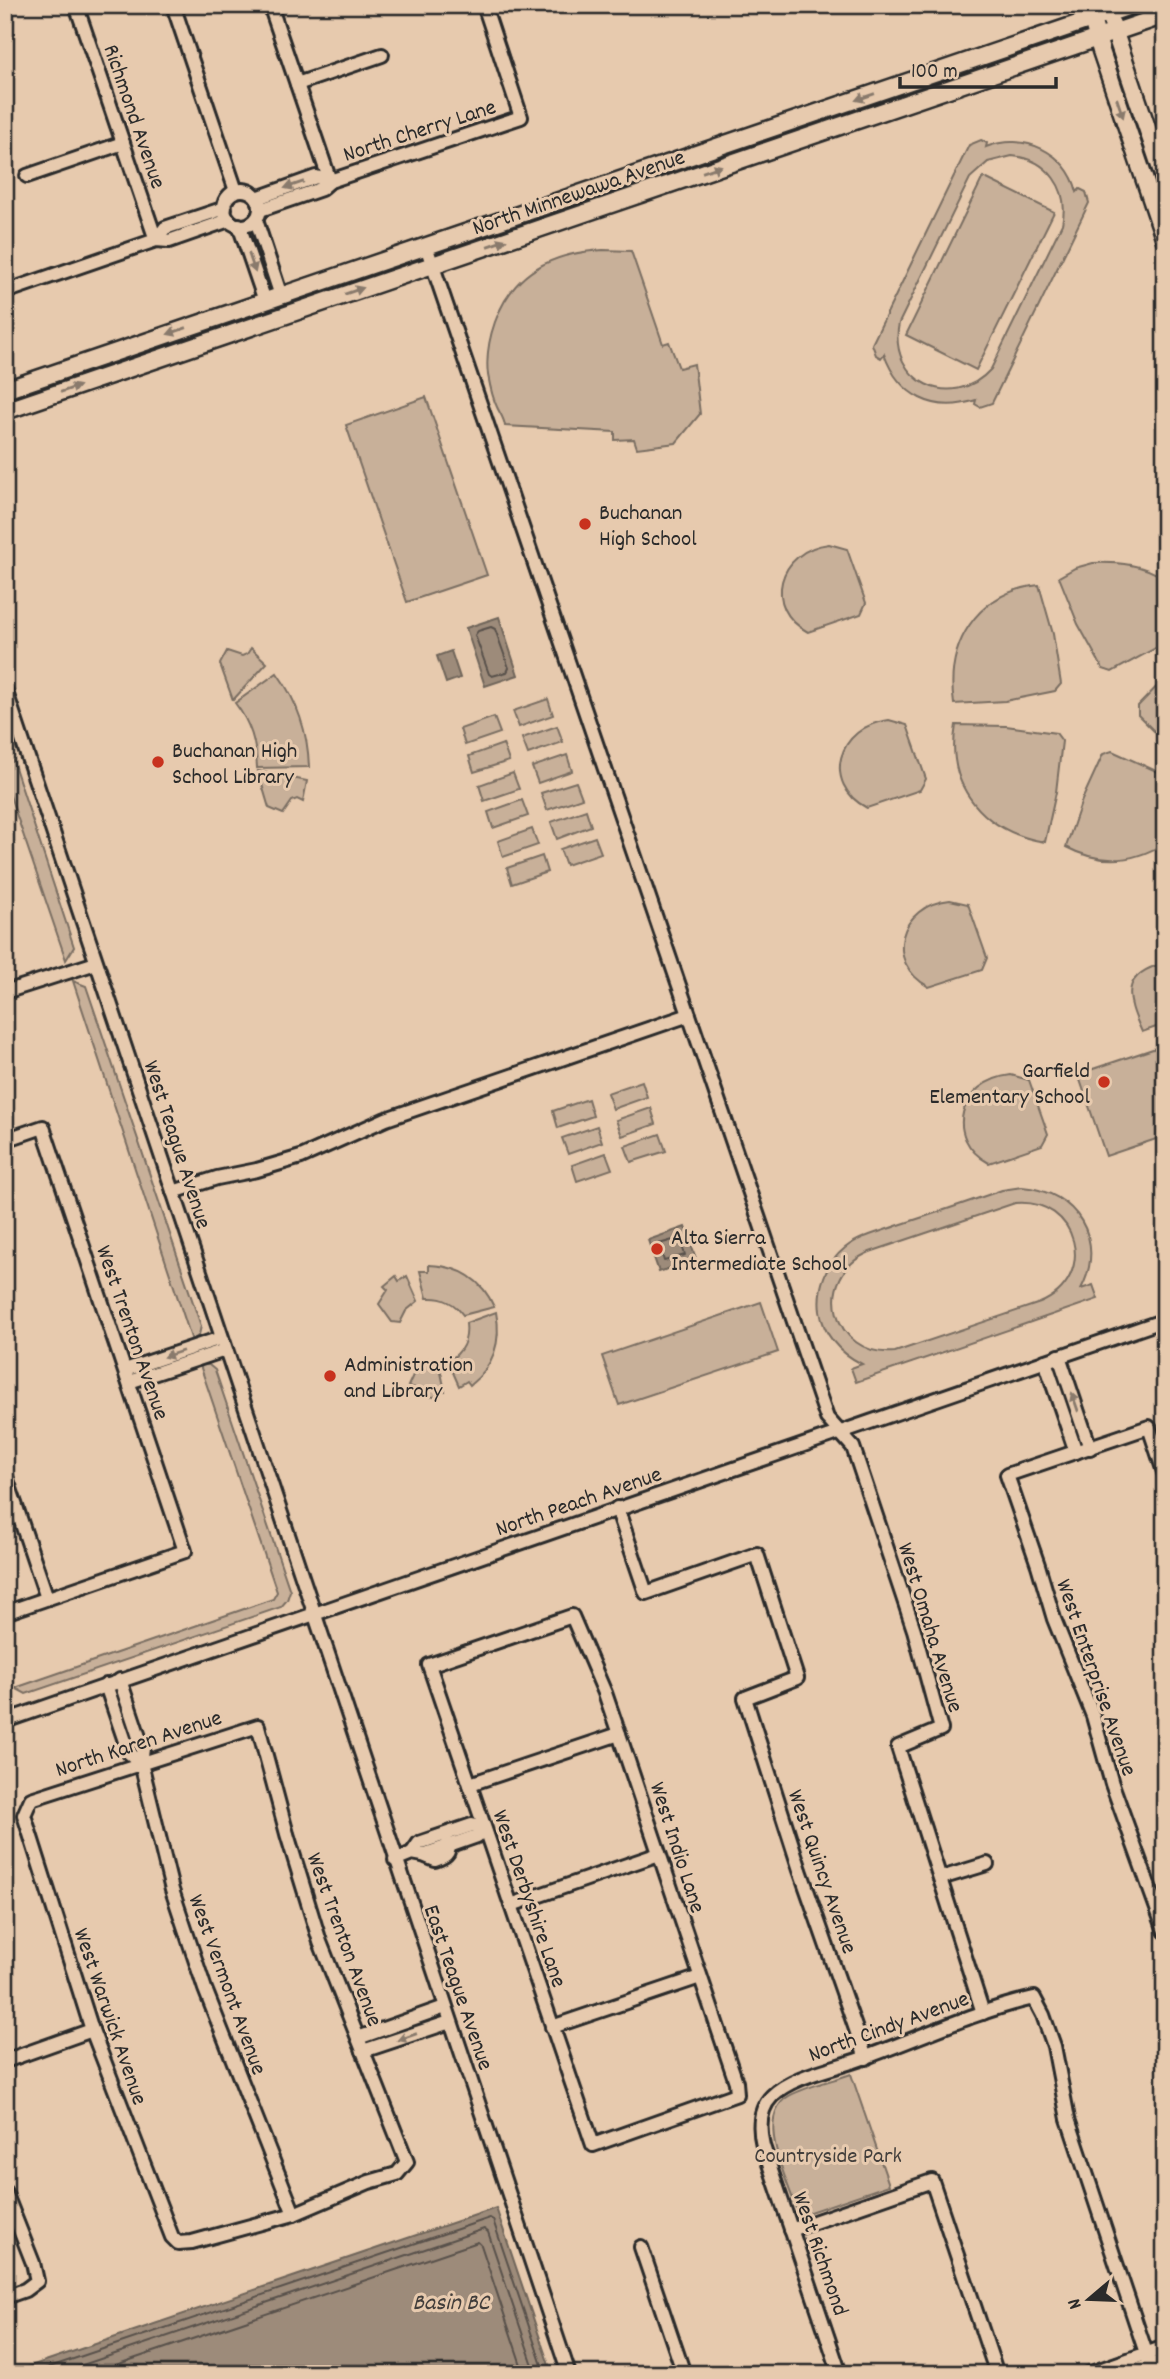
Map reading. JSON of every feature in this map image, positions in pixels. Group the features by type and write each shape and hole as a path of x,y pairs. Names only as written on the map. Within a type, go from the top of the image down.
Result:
{"main road":[{"name":"North Minnewawa Avenue","path":"5,390 813,114 1090,12 1133,5"},
{"path":"1107,9 1165,181"},
{"path":"1090,12 1165,240"},
{"name":"North Minnewawa Avenue","path":"5,411 1165,15"},
{"path":"813,114 819,133"},
{"path":"208,341 209,335 215,329 310,296 351,272"}],"street":[{"name":"Richmond Avenue","path":"76,5 156,240"},
{"path":"173,5 236,191"},
{"path":"270,5 330,181"},
{"name":"North Cherry Lane","path":"258,209 316,177 330,181 521,117 484,5"},
{"path":"297,84 382,55"},
{"path":"27,176 123,143"},
{"path":"265,301 231,218 228,198 236,191 250,192 258,209 281,296"},
{"path":"5,292 156,240 165,228 231,218 248,225 258,209"},
{"path":"426,246 827,1418 840,1432"},
{"name":"West Teague Avenue","path":"5,689 313,1613"},
{"path":"5,992 96,963"},
{"path":"173,1192 302,1157 386,1119 689,1015"},
{"name":"West Trenton Avenue","path":"5,1140 43,1127 185,1551 47,1598"},
{"name":"North Peach Avenue","path":"8,1720 120,1679 1165,1320"},
{"path":"127,1376 223,1344"},
{"path":"1059,1356 1090,1448"},
{"path":"1045,1361 1076,1452 1149,1427 1165,1475"},
{"name":"West Omaha Avenue","path":"840,1432 853,1447 914,1630 937,1712 941,1729 898,1747 983,2013"},
{"name":"West Enterprise Avenue","path":"1076,1452 1007,1475 1054,1619 1093,1716 1112,1784 1165,1931"},
{"path":"5,1474 47,1598 5,1613"},
{"name":"West Quincy Avenue","path":"617,1508 646,1593 757,1554 797,1678 745,1698 800,1870 866,2057"},
{"name":"East Teague Avenue","path":"313,1613 569,2374"},
{"name":"West Derbyshire Lane","path":"572,1616 429,1665 593,2145"},
{"name":"West Indio Lane","path":"572,1616 605,1693 736,2082 737,2094 593,2145"},
{"name":"West Vermont Avenue","path":"120,1679 143,1749 141,1763 172,1890 205,1989 293,2214"},
{"name":"West Vermont Avenue","path":"106,1685 129,1753 141,1763"},
{"path":"5,1700 8,1720"},
{"name":"West Trenton Avenue","path":"258,1726 286,1834 320,1942 407,2162 397,2174 369,2182 293,2214"},
{"name":"North Karen Avenue","path":"31,1799 258,1726"},
{"path":"470,1784 619,1734"},
{"name":"West Warwick Avenue","path":"31,1799 24,1815 92,2030 172,2238 178,2243 192,2242 293,2214"},
{"path":"417,1854 419,1843 477,1836 484,1828"},
{"path":"395,1860 417,1854 435,1860 444,1857 447,1840"},
{"path":"511,1905 659,1854"},
{"path":"941,1878 987,1864"},
{"path":"552,2027 700,1977"},
{"name":"North Cindy Avenue","path":"765,2105 780,2089 792,2083 983,2013 1034,1998 1054,2046 1068,2119 1150,2364"},
{"path":"358,2038 445,2007"},
{"path":"363,2052 450,2022"},
{"path":"5,2061 92,2030"},
{"name":"West Richmond","path":"765,2105 760,2120 760,2132 840,2374"},
{"path":"791,2230 932,2181 997,2373"},
{"path":"5,2192 33,2263 37,2281 25,2290 5,2297"},
{"path":"641,2247 684,2374"},
{"path":"1125,2374 1150,2364 1165,2347"},
{"path":"1088,2374 1165,2360"}],"green space":[{"path":"981,140 987,143 986,147 1015,142 1042,149 1064,166 1077,192 1080,189 1086,192 1089,203 992,403 980,407 975,404 976,400 946,405 920,398 899,381 884,354 881,358 876,355 872,344 969,145","holes":["1012,156 1036,163 1054,178 1063,199 1062,224 991,369 975,382 958,389 942,389 926,384 913,375 903,361 898,343 899,323 970,178 988,162"]},
{"path":"983,177 1054,212 976,370 906,335"},
{"path":"603,250 631,251 663,344 669,342 679,368 694,364 700,414 676,443 637,448 634,439 615,440 615,432 505,426 494,399 487,369 490,342 495,322 512,290 536,268 551,261 567,255"},
{"path":"426,397 487,575 407,602 346,425"},
{"path":"829,544 847,549 866,603 861,614 808,632 794,622 785,609 781,595 782,581 788,568 798,557"},
{"path":"1093,563 1130,565 1165,579 1165,643 1112,672 1103,669 1078,624 1059,577 1075,568"},
{"path":"1039,585 1053,634 1061,684 1055,691 1005,701 954,704 952,682 955,661 960,642 969,625 982,610 998,599 1017,590"},
{"path":"251,648 267,663 233,700 220,664 227,651 242,656"},
{"path":"277,673 291,695 300,718 307,742 309,767 257,768 252,734 235,703"},
{"path":"1165,678 1165,742 1138,715 1138,706"},
{"path":"548,699 553,715 519,727 513,711"},
{"path":"494,717 500,733 465,745 460,729"},
{"path":"889,720 907,725 926,779 920,790 867,808 853,798 844,785 840,771 841,757 847,744 857,733 871,725"},
{"path":"956,725 1006,726 1056,733 1062,741 1056,792 1045,842 1023,837 1004,828 974,803 957,768 954,748"},
{"path":"557,726 563,742 528,754 522,738"},
{"path":"5,737 74,947 66,960 5,781"},
{"path":"503,744 509,761 474,772 469,756"},
{"path":"1112,751 1165,775 1165,843 1129,858 1091,857 1066,847 1082,800 1103,754"},
{"path":"567,755 572,771 538,783 532,767"},
{"path":"258,771 307,781 303,802 297,799 292,801 283,814 269,808"},
{"path":"513,773 519,789 484,801 479,785"},
{"path":"576,782 582,798 547,810 541,793"},
{"path":"522,800 528,816 493,828 488,812"},
{"path":"586,810 591,826 557,839 551,822"},
{"path":"532,829 538,845 503,857 498,841"},
{"path":"595,837 601,853 566,865 560,849"},
{"path":"542,856 547,872 512,884 507,868"},
{"path":"950,900 968,904 987,958 982,970 929,987 915,976 906,964 902,950 903,936 909,923 919,912 933,904"},
{"path":"1165,963 1165,1024 1142,1032 1130,998 1131,988 1140,973"},
{"path":"73,981 86,986 201,1326 199,1335 192,1341"},
{"path":"1165,1045 1165,1136 1106,1156 1078,1074"},
{"path":"1011,1075 1029,1080 1048,1134 1042,1145 989,1163 975,1152 966,1140 962,1126 963,1112 969,1099 979,1088 993,1079"},
{"path":"642,1081 647,1097 613,1109 607,1093"},
{"path":"588,1099 593,1116 558,1128 553,1111"},
{"path":"651,1108 656,1124 622,1136 616,1120"},
{"path":"597,1126 602,1142 568,1154 562,1138"},
{"path":"660,1134 666,1151 631,1162 625,1146"},
{"path":"606,1153 612,1169 577,1181 572,1165"},
{"path":"1022,1187 1041,1191 1058,1198 1071,1208 1088,1236 1088,1271 1081,1289 1093,1285 1098,1299 856,1382 851,1368 862,1364 834,1343 825,1328 820,1311 824,1276 838,1254 864,1237 1002,1190","holes":["1015,1203 1037,1205 1054,1213 1066,1225 1073,1241 1075,1259 1070,1276 1058,1291 1040,1303 895,1352 873,1350 856,1342 844,1329 837,1313 835,1296 840,1279 852,1263 870,1252"]},
{"path":"429,1265 450,1268 468,1276 483,1289 494,1307 463,1315 448,1301 427,1298 420,1271 429,1271"},
{"path":"396,1276 399,1281 407,1276 418,1301 406,1311 400,1323 392,1322 379,1304 388,1290 384,1286"},
{"path":"761,1302 778,1352 619,1405 602,1356"},
{"path":"496,1312 497,1343 490,1361 470,1385 467,1381 459,1386 448,1361 463,1345 466,1323"},
{"path":"419,1362 439,1363 445,1391 437,1391 437,1397 421,1396 422,1390 408,1386"},
{"path":"200,1365 209,1365 215,1370 290,1591 287,1600 281,1607 26,1694 15,1688 273,1599 277,1592"},
{"name":"Countryside Park","path":"851,2074 889,2185 807,2213 796,2208 781,2165 773,2133 774,2118 779,2105 789,2096"}],"water":[{"path":"499,617 518,675 485,686 466,628"},
{"path":"451,651 460,678 446,683 437,656"},
{"path":"685,1227 696,1259 659,1272 648,1240"},
{"name":"Basin BC","path":"496,2208 552,2374 7,2374"}],"place":[{"name":"Buchanan High School","path":"585,524"},
{"name":"Buchanan High School Library","path":"158,762"},
{"name":"Garfield Elementary School","path":"1104,1082"},
{"name":"Alta Sierra Intermediate School","path":"657,1249"},
{"name":"Administration and Library","path":"330,1376"}]}
